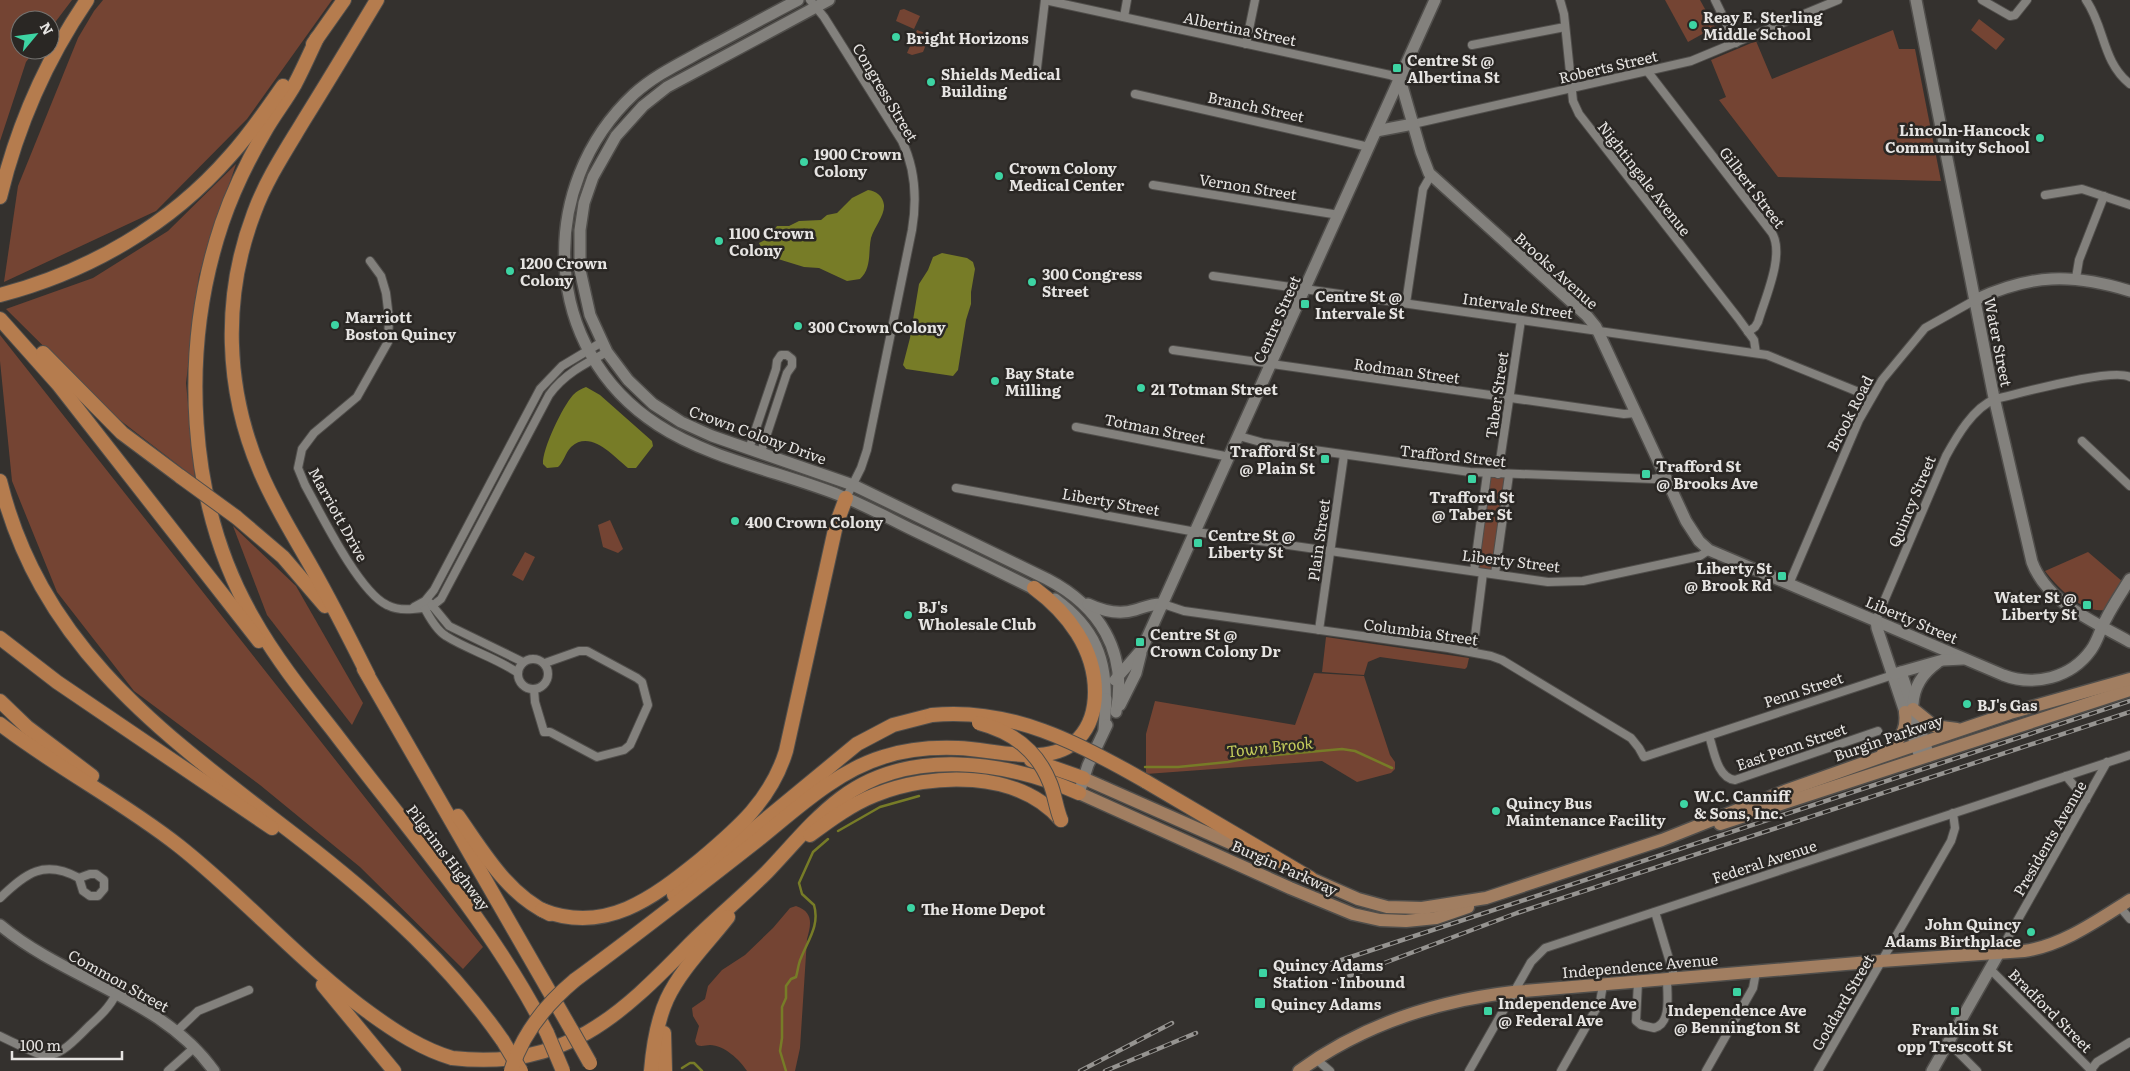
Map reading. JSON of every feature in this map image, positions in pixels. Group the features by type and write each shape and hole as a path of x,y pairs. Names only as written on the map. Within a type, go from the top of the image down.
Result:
{"highway":[{"path":"0,197 16,143 38,86 60,43 87,0"},
{"path":"0,295 51,279 101,258 167,215 213,175 231,155 344,0"},
{"path":"368,675 324,590 271,495 253,456 243,423 236,388 232,329 237,272 246,235 257,205 273,172 377,0"},
{"path":"290,674 246,606 216,530 199,451 195,411 195,364 197,330 204,290 213,251 226,212 254,151 296,83 317,38"},
{"path":"0,316 58,384 255,637 290,674"},
{"path":"0,316 122,433 236,517 276,551 313,590 341,629 368,675 592,1067"},
{"path":"0,481 14,526 37,576 64,622 98,666 170,738 325,859 386,910 445,967 503,1041 521,1071"},
{"path":"542,910 564,917 588,918 615,913 639,904 671,884 736,830 763,800 779,771 786,751 836,526 849,491"},
{"path":"575,980 647,927 826,787 859,766 890,754 924,748 958,748 1040,756 1062,751 1071,745 1082,734 1094,709 1094,676 1089,656 1081,638 1062,613 1034,588"},
{"path":"0,638 52,678 288,840 325,859"},
{"name":"Pilgrims Highway","path":"290,674 487,934 521,985 563,1071"},
{"path":"0,701 27,727 89,773 224,884 346,996 420,1046 466,1061 494,1065 535,1061 563,1053 597,1035 623,1012 709,925 750,889 857,787 880,776 904,768 957,765 990,767 1054,783 1079,793"},
{"path":"511,1071 517,1053 533,1024 550,1002 700,872 828,767 864,739 899,722 932,715 972,714 1031,726 1088,748 1310,878"},
{"path":"823,820 894,788 940,780 960,780 1006,787 1026,795 1051,810 1061,820 1047,777 1035,756 1023,743 1009,733 986,724 932,715"},
{"path":"0,724 156,829"},
{"path":"401,733 434,783 500,874 521,896 542,910 577,922 597,923 616,920 650,906 700,872"},
{"path":"999,752 1055,767 1083,778"},
{"path":"651,1071 655,1039 662,1011 673,988 750,889"},
{"path":"279,936 317,978 394,1071"},
{"path":"665,1071 663,1042 667,1016 675,991 689,967"}],"main road":[{"name":"Burgin Parkway","path":"1662,840 1785,791 1872,760 2050,701 2130,679"},
{"name":"Burgin Parkway","path":"1079,793 1347,912 1366,917 1397,921 1436,918 1463,909 1486,898 1662,840 1771,808 2130,690"},
{"path":"1872,760 1890,748 1901,736 1909,711 1938,728 1953,729 1976,725"},
{"name":"Burgin Parkway","path":"1083,778 1358,899 1387,907 1422,908 1486,898"},
{"name":"Independence Avenue","path":"1299,1071 1316,1059 1361,1034 1412,1013 1468,999 1513,992 2029,950 2049,944 2079,930 2125,903"}],"street":[{"name":"Crown Colony Drive","path":"798,0 659,75 622,106 596,140 582,164 574,186 568,214 564,250 565,272 570,299 579,327 592,354 627,400 650,420 674,435 707,450 849,491 1054,599 1081,621 1114,680"},
{"name":"Crown Colony Drive","path":"829,0 813,4 662,91 633,116 608,148 596,170 586,197 578,250 580,277 586,302 605,347 633,386 664,412 693,428 755,451 849,491 1047,579 1065,589 1081,601 1095,616 1108,637 1114,654 1114,680"},
{"path":"1036,76 1045,0"},
{"name":"Albertina Street","path":"1045,0 1400,79"},
{"path":"1124,17 1127,0"},
{"path":"1246,44 1255,0"},
{"name":"Centre Street","path":"1079,793 1083,778 1111,709 1132,680 1142,649 1435,0"},
{"name":"Nightingale Avenue","path":"1560,0 1574,105 1582,119 1748,332 1755,343 1756,353"},
{"path":"1715,0 1736,43"},
{"name":"Roberts Street","path":"1376,132 1572,90 1692,61 1838,0"},
{"name":"Water Street","path":"1916,0 1995,399 2031,556 2037,573 2055,596 2130,642"},
{"path":"1982,0 2003,14 2012,16 2027,0"},
{"path":"2086,0 2094,14 2108,57 2123,78 2130,84"},
{"name":"Congress Street","path":"813,4 902,141 910,161 915,194 912,230 869,441 863,463 849,491"},
{"path":"1472,45 1565,27"},
{"name":"Gilbert Street","path":"1648,72 1776,240 1776,261 1756,324 1748,332"},
{"name":"Brooks Avenue","path":"1400,79 1424,160 1431,175 1586,316 1598,331 1689,526 1699,541 1709,550"},
{"name":"Branch Street","path":"1135,94 1370,147"},
{"path":"1406,303 1423,189 1431,175"},
{"name":"Vernon Street","path":"1153,185 1339,215"},
{"path":"2045,195 2079,189 2130,205"},
{"path":"2076,278 2079,260 2104,196"},
{"name":"Marriott Drive","path":"370,261 381,276 386,294 389,318 388,342 357,397 306,442 300,452 298,468 304,485 367,589 387,605 406,610 426,604"},
{"name":"Intervale Street","path":"1213,276 1756,353 1778,359 1871,397"},
{"name":"Brook Road","path":"1789,584 1854,429 1871,397 1892,365 1922,331 1975,300 2008,288 2049,278 2076,278 2130,291"},
{"name":"Taber Street","path":"1498,474 1521,320"},
{"path":"426,604 537,393 558,369 605,347"},
{"name":"Rodman Street","path":"1173,350 1624,414 1636,413"},
{"path":"787,355 793,362 755,451 777,363 780,356 787,355"},
{"path":"777,363 782,371 791,368"},
{"name":"Quincy Street","path":"1876,620 1950,449 1972,418 1986,404 1995,399 2105,375 2123,374 2130,377"},
{"name":"Totman Street","path":"1076,427 1230,457"},
{"name":"Trafford Street","path":"1239,436 1264,443 1487,474 1654,479 1666,476"},
{"path":"2082,441 2130,486"},
{"name":"Plain Street","path":"1319,630 1344,455"},
{"path":"1474,571 1487,474"},
{"path":"1495,574 1509,475"},
{"name":"Liberty Street","path":"956,488 1196,532 1548,582 1577,582 1701,556 1709,550 1972,661 2017,679 2028,681 2047,679 2068,670 2085,657 2093,647 2102,626 2130,579"},
{"path":"1473,652 1483,573"},
{"path":"1081,601 1099,609 1117,612 1135,610 1155,603 1163,604"},
{"path":"426,604 449,626 523,662"},
{"path":"426,604 444,635 476,649 518,673"},
{"name":"Columbia Street","path":"1163,604 1184,611 1473,652 1502,660 1622,732 1634,741 1644,757"},
{"path":"1876,620 1876,628 1897,673 1925,757"},
{"name":"Centre Street","path":"1111,709 1108,695 1114,680 1142,649"},
{"path":"534,689 535,702 544,732 550,732 597,757 624,750 630,745 648,705 642,682 587,651 580,651 545,663"},
{"path":"536,658 545,663 549,672 547,682 543,686 534,689 521,683 518,673 523,662 527,659 536,658"},
{"name":"Penn Street","path":"1644,757 1897,673 1943,660 1962,659 1972,661"},
{"path":"1909,711 1920,680 1930,669 1943,660"},
{"path":"1114,680 1126,684 1132,680"},
{"name":"East Penn Street","path":"1709,736 1722,772 1727,778 1735,780 1878,731"},
{"name":"Federal Avenue","path":"1469,1071 1513,992 1536,956 1545,948 2130,754"},
{"name":"Presidents Avenue","path":"1999,953 2107,762"},
{"path":"2066,776 2086,800"},
{"name":"Goddard Street","path":"1818,1071 1951,841 1955,828 1953,813"},
{"path":"0,898 20,879 39,870 59,870 79,878"},
{"path":"2125,903 2130,919"},
{"path":"1638,982 1636,1021 1641,1025 1654,1028 1662,1024 1666,1018 1671,979 1655,912"},
{"name":"Common Street","path":"0,926 42,956 157,1017 195,1047 214,1071"},
{"path":"1932,1071 1999,953"},
{"name":"Bradford Street","path":"1990,969 2091,1071"},
{"path":"1706,1071 1753,988 1756,972"},
{"path":"1561,1071 1600,1002 1603,985"},
{"path":"177,1031 198,1011 249,990"},
{"path":"0,1036 41,1055 51,1056 59,1054 107,1008 116,994"},
{"path":"2091,1071 2097,1062 2130,1042"},
{"path":"1947,1044 1977,1071"},
{"path":"168,1071 195,1047"},
{"path":"1316,1059 1330,1071"}],"shaded area":[{"path":"0,0 72,0 60,16 60,10 10,10 10,60 28,60 0,141"},
{"path":"103,0 332,0 247,119 156,211 4,282 18,186 78,38"},
{"path":"1665,0 1700,0 1715,27 1688,42"},
{"path":"904,9 920,16 914,29 896,21 900,10"},
{"path":"1979,19 2005,39 1996,50 1971,30"},
{"path":"917,30 930,35 923,52 912,55 907,53"},
{"path":"1893,30 1899,49 1915,49 1941,181 1778,177 1719,100 1726,97 1711,60 1756,41 1772,79"},
{"path":"236,164 199,275 186,383 195,478 112,414 6,309 93,278 168,231"},
{"path":"868,190 881,197 884,209 871,238 869,260 864,275 860,279 847,281 819,268 804,267 765,255 759,243 767,239 777,226 789,226 799,221 821,220 827,215 837,213 852,198"},
{"path":"942,253 967,258 973,262 975,269 971,304 966,320 958,370 953,376 906,369 903,365 910,338 919,284 928,270 933,257"},
{"path":"0,335 483,947 463,969 360,867 260,785 134,691 57,592 12,481 0,361"},
{"path":"586,387 600,395 652,441 653,446 636,468 628,468 602,447 586,441 579,442 571,447 558,467 547,468 543,464 549,438 564,408 573,395"},
{"path":"1487,474 1509,475 1495,574 1474,571"},
{"path":"610,520 623,549 618,553 603,547 598,525"},
{"path":"233,526 296,586 363,703 352,725 267,615"},
{"path":"525,552 535,557 523,581 512,575"},
{"path":"2088,552 2123,582 2104,610 2087,607 2071,598 2045,571"},
{"path":"1326,637 1469,658 1465,669 1380,657 1368,662 1364,675 1322,672"},
{"path":"1314,673 1364,676 1390,755 1395,762 1395,769 1391,773 1357,782 1322,761 1146,774 1146,734 1155,701 1295,725"},
{"path":"796,906 806,912 810,924 807,939 800,1048 795,1071 747,1071 726,1050 710,1045 697,1045 695,1041 699,1026 693,1016 692,1008 705,999 708,986 722,970 745,955 773,928 790,908"}],"waterway":[{"name":"Town Brook","path":"1145,767 1178,767 1228,762 1253,757 1342,749 1355,751 1392,768"},
{"name":"Town Brook","path":"838,831 880,807 919,796"},
{"name":"Town Brook","path":"786,1071 780,1051 782,1007 786,998 786,986 791,979 796,977 815,919 814,905 802,894 799,883 813,852 828,839"},
{"name":"Town Brook","path":"682,1068 690,1063 694,1063 702,1071"}],"railway":[{"path":"1314,969 2130,701"},
{"path":"1339,980 1517,913 2130,712"},
{"path":"1080,1071 1172,1023"},
{"path":"1105,1071 1196,1033"}],"place":[{"name":"Reay E. Sterling Middle School","path":"1693,25"},
{"name":"Bright Horizons","path":"896,37"},
{"name":"Centre St @ Albertina St","path":"1397,68"},
{"name":"Shields Medical Building","path":"931,82"},
{"name":"Lincoln-Hancock Community School","path":"2040,138"},
{"name":"1900 Crown Colony","path":"804,162"},
{"name":"Crown Colony Medical Center","path":"999,176"},
{"name":"1100 Crown Colony","path":"719,241"},
{"name":"1200 Crown Colony","path":"510,271"},
{"name":"300 Congress Street","path":"1032,282"},
{"name":"Centre St @ Intervale St","path":"1305,304"},
{"name":"Marriott Boston Quincy","path":"335,325"},
{"name":"300 Crown Colony","path":"798,326"},
{"name":"Bay State Milling","path":"995,381"},
{"name":"21 Totman Street","path":"1141,388"},
{"name":"Trafford St @ Plain St","path":"1325,459"},
{"name":"Trafford St @ Brooks Ave","path":"1646,474"},
{"name":"Trafford St @ Taber St","path":"1472,479"},
{"name":"400 Crown Colony","path":"735,521"},
{"name":"Centre St @ Liberty St","path":"1198,543"},
{"name":"Liberty St @ Brook Rd","path":"1782,576"},
{"name":"Water St @ Liberty St","path":"2087,605"},
{"name":"BJ's Wholesale Club","path":"908,615"},
{"name":"Centre St @ Crown Colony Dr","path":"1140,642"},
{"name":"BJ's Gas","path":"1967,704"},
{"name":"W.C. Canniff & Sons, Inc.","path":"1684,804"},
{"name":"Quincy Bus Maintenance Facility","path":"1496,811"},
{"name":"The Home Depot","path":"911,908"},
{"name":"John Quincy Adams Birthplace","path":"2031,932"},
{"name":"Quincy Adams Station - Inbound","path":"1263,973"},
{"name":"Independence Ave @ Bennington St","path":"1737,992"},
{"name":"Quincy Adams","path":"1260,1003"},
{"name":"Independence Ave @ Federal Ave","path":"1488,1011"},
{"name":"Franklin St opp Trescott St","path":"1955,1011"}]}
